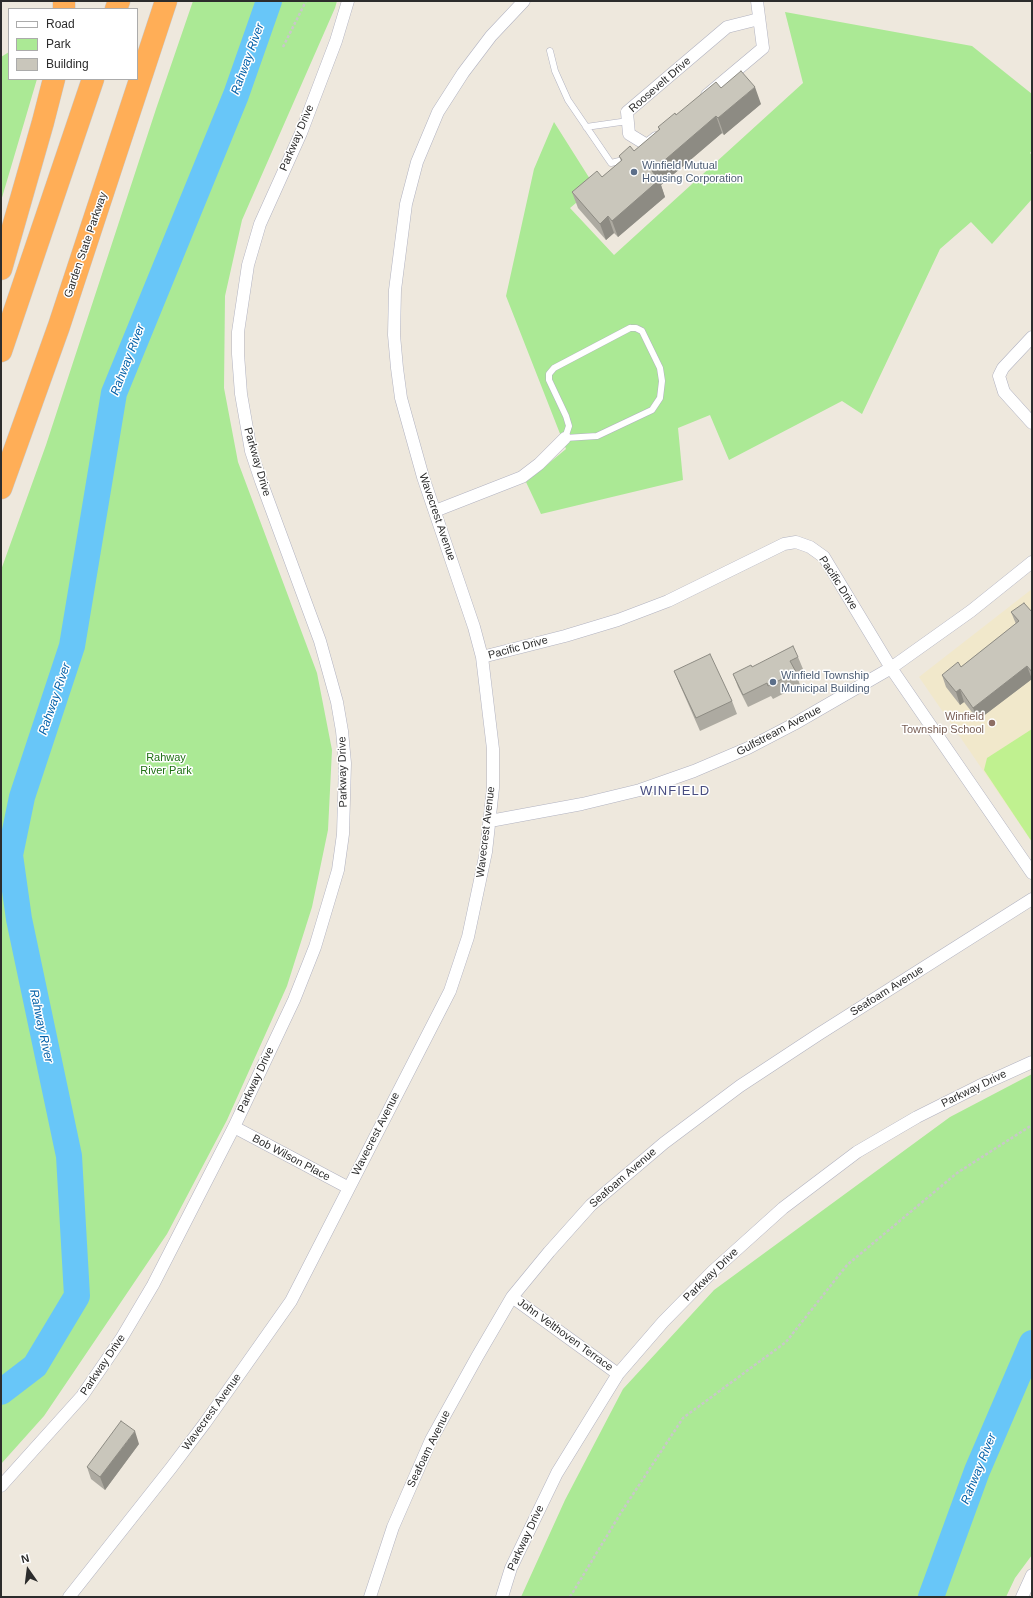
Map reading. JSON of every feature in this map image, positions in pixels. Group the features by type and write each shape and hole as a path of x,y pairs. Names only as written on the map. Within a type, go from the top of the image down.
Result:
{"highway":[{"name":"Garden State Parkway","path":"1,488 63,311 166,1"},
{"path":"1,269 54,80"},
{"path":"1,351 93,80"}],"street":[{"name":"Parkway Drive","path":"1,1486 82,1396 121,1339 153,1286 234,1128 294,1000 314,947 338,870 343,834 345,763 337,702 320,641 261,481 252,451 241,394 238,354 239,325 248,265 260,224 301,134 336,41 348,1"},
{"name":"Wavecrest Avenue","path":"69,1597 193,1440 291,1301 450,991 468,937 486,852 490,821 493,749 482,657 474,627 407,422 401,398 394,335 395,290 406,204 417,162 438,112 463,73 491,36 524,1"},
{"path":"696,104 763,48 757,1"},
{"name":"Roosevelt Drive","path":"665,130 645,148 629,134 627,112 727,27 759,19"},
{"path":"1032,337 1003,368 999,376 1004,392 1032,423"},
{"path":"435,511 522,477 539,464 565,438"},
{"name":"Pacific Drive","path":"482,657 565,636 618,620 668,601 784,544 796,542 810,547 824,557 891,668 1032,873"},
{"name":"Gulfstream Avenue","path":"490,821 582,804 640,790 694,771 748,748 794,724 891,668 971,611 1032,562"},
{"name":"Seafoam Avenue","path":"370,1597 393,1527 430,1440 512,1297 549,1252 591,1205 664,1143 760,1073 818,1034 1032,899"},
{"name":"Parkway Drive","path":"502,1597 511,1568 557,1473 618,1374 663,1322 713,1271 783,1208 857,1152 917,1117 979,1086 1032,1062"},
{"name":"Bob Wilson Place","path":"234,1128 349,1188"},
{"name":"John Velthoven Terrace","path":"512,1297 618,1374"},
{"path":"1022,1597 1032,1575"}],"lane":[{"path":"550,51 555,71 568,100 611,163 633,157"},
{"path":"586,127 628,121"},
{"path":"630,328 636,328 642,331 660,368 662,381 660,398 652,410 597,436 565,438 569,426 566,416 549,380 549,374 554,368 630,328"}],"path":[{"path":"283,47 306,1"},
{"path":"570,1597 622,1511 683,1418 786,1342 847,1265 957,1173 1032,1125"}],"shaded area":[{"name":"Winfield Township School","path":"1032,589 1032,842 919,677"}],"green space":[{"name":"Rahway River Park","path":"193,1 337,1 242,220 225,296 224,388 238,462 317,673 332,750 328,830 312,907 287,986 227,1120 167,1234 44,1416 1,1464 1,570 46,445"},
{"path":"785,12 972,46 1032,94 1032,150 1030,153 1032,155 1032,199 992,244 971,222 940,249 862,414 842,401 729,460 710,415 678,428 683,480 541,514 526,482 566,449 506,296 534,169 554,122 595,187 570,208 614,255 803,83"},
{"path":"8,53 8,80 37,80 1,201 1,57"},
{"path":"1032,729 1032,842 984,770 987,758"},
{"path":"1032,1074 1032,1555 1015,1578 1006,1597 521,1597 565,1500 623,1389 714,1290 950,1117"}],"building":[{"path":"741,71 755,87 718,118 716,116 652,171 659,180 612,221 608,216 600,224 572,192 597,171 602,177 622,160 619,156 630,146 634,151 660,129 658,127 675,113 676,115 716,82 721,88"},
{"path":"1024,603 1032,612 1032,672 1027,666 973,708 960,689 956,692 942,675 958,662 961,667 1019,621 1011,612"},
{"path":"793,646 798,657 790,661 796,672 768,686 767,683 743,695 733,674 751,665 752,667"},
{"path":"710,654 732,701 696,718 674,671"},
{"path":"121,1421 135,1431 100,1477 87,1467"}],"waterway":[{"name":"Rahway River","path":"1,1392 35,1366 77,1296 69,1156 19,919 10,855 22,797 72,646 114,393 236,95 269,1"},
{"name":"Rahway River","path":"931,1597 977,1471 1032,1343"}],"place":[{"name":"Winfield Mutual Housing Corporation","path":"634,172"},
{"name":"Winfield Township Municipal Building","path":"773,682"},
{"name":"Winfield Township School","path":"992,723"}],"district":[{"name":"WINFIELD","path":"675,791"}]}
